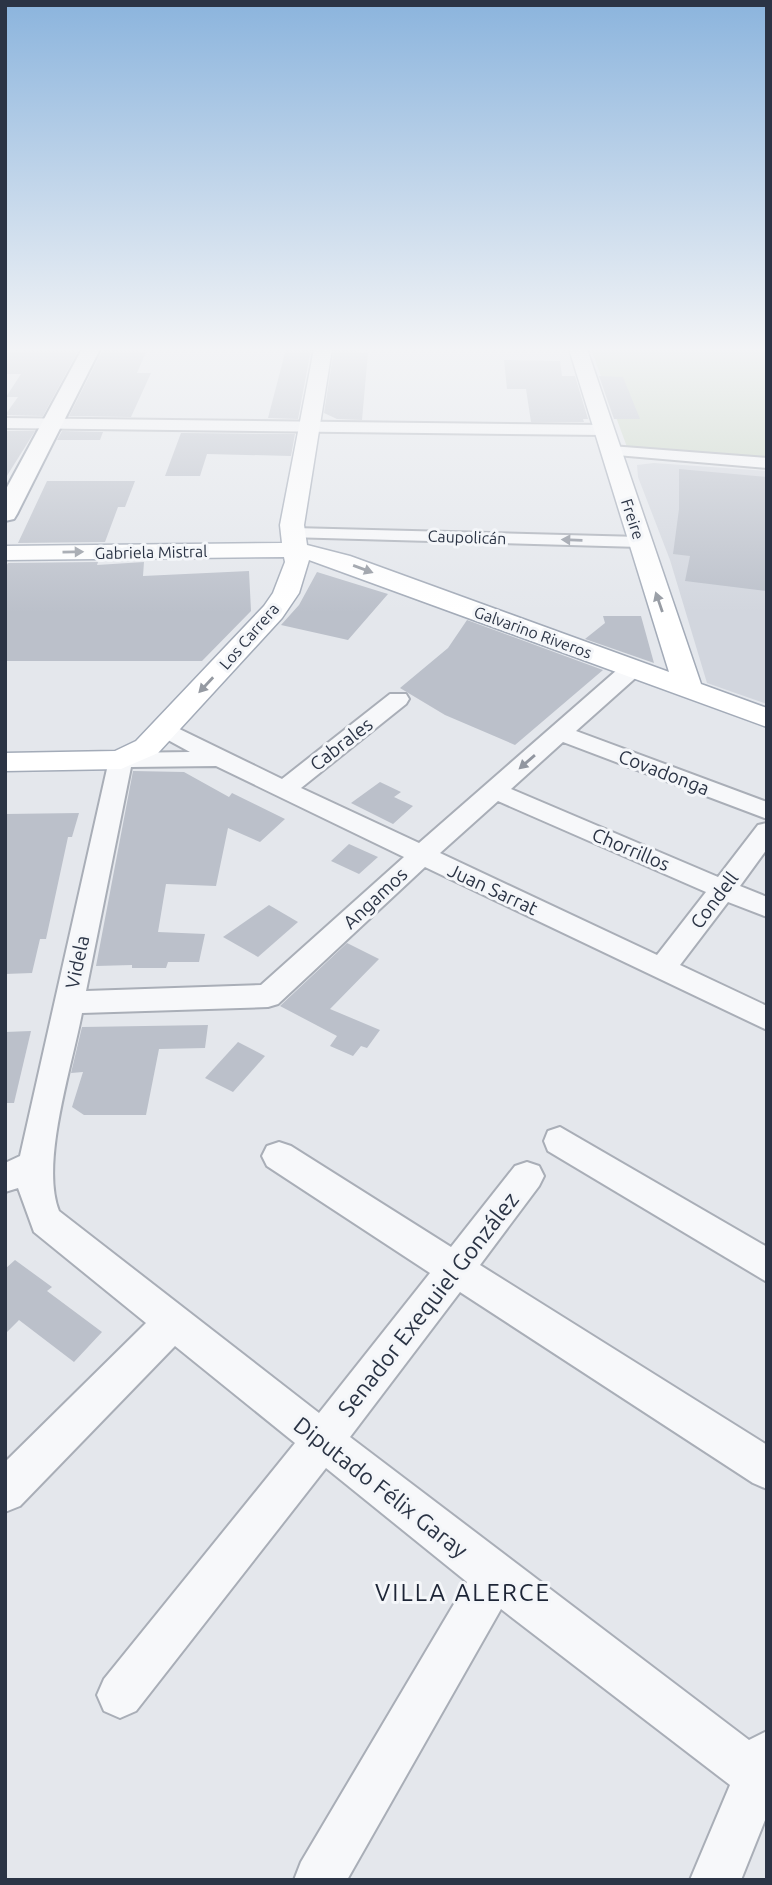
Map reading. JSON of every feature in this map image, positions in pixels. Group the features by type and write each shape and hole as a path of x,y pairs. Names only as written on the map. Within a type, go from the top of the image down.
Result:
{"highway":[{"path":"5,514 44,437"}],"main road":[{"name":"Los Carrera","path":"121,760 147,747 165,729 273,612 286,593 296,542 306,437"},
{"name":"Freire","path":"606,437 689,690"},
{"name":"Gabriela Mistral","path":"5,553 296,542"},
{"name":"Galvarino Riveros","path":"296,542 767,718"},
{"path":"633,668 656,666 668,656 673,644"},
{"path":"5,762 121,760"}],"street":[{"path":"542,437 607,440 767,463"},
{"name":"Caupolicán","path":"296,542 640,542"},
{"name":"Angamos","path":"67,1003 268,996 633,668"},
{"name":"Cabrales","path":"284,789 398,699"},
{"name":"Juan Sarrat","path":"165,729 220,759 767,1019"},
{"name":"Covadonga","path":"560,733 767,811"},
{"name":"Juan Sarrat","path":"121,760 220,759"},
{"name":"Videla","path":"20,1171 67,1003 121,760"},
{"name":"Chorrillos","path":"495,790 767,908"},
{"name":"Condell","path":"662,969 767,831"},
{"path":"560,1141 767,1266"},
{"path":"279,1156 767,1469"},
{"name":"Diputado Félix Garay","path":"20,1171 35,1194 46,1221 172,1323 495,1577 764,1771"},
{"name":"Senador Exequiel González","path":"120,1695 323,1440 527,1176"},
{"path":"5,1491 172,1323"},
{"path":"319,1880 495,1577"},
{"path":"715,1880 764,1771"}],"shaded area":[{"path":"654,463 767,471 767,704 707,683 670,560 638,477 637,465"}],"green space":[{"path":"623,437 767,437 767,457 627,447"}],"building":[{"path":"5,437 31,437 5,479"},
{"path":"59,437 101,437 100,440 57,440"},
{"path":"180,437 294,437 291,456 207,454 200,476 165,476"},
{"path":"679,469 767,477 767,591 685,581 690,556 673,554 679,509"},
{"path":"47,481 135,481 125,507 118,507 105,542 18,543"},
{"path":"98,562 97,565 144,562 143,576 249,571 251,611 202,661 5,661 5,568 8,563"},
{"path":"317,572 388,594 348,640 281,625 299,605"},
{"path":"603,616 641,616 654,663 585,639 605,623"},
{"path":"467,620 603,670 515,745 445,715 400,688 448,648"},
{"path":"133,771 184,772 229,797 232,793 285,819 260,842 228,828 216,886 166,884 158,932 205,934 199,962 168,962 166,968 96,966"},
{"path":"380,782 401,792 394,797 413,806 393,824 351,803"},
{"path":"79,813 72,837 68,837 46,939 40,939 32,973 5,974 5,814"},
{"path":"349,844 378,857 359,874 331,861"},
{"path":"269,905 298,922 258,957 223,937"},
{"path":"347,943 379,959 330,1009 380,1030 367,1048 361,1046 353,1056 330,1046 337,1036 280,1006"},
{"path":"208,1025 205,1048 159,1049 146,1115 84,1115 72,1107 83,1072 71,1073 82,1027"},
{"path":"31,1031 14,1103 5,1103 5,1032"},
{"path":"238,1042 265,1056 233,1092 205,1078"},
{"path":"15,1260 52,1287 47,1291 102,1332 74,1362 19,1320 5,1334 5,1269"}],"district":[{"name":"VILLA ALERCE","path":"463,1592"}]}
